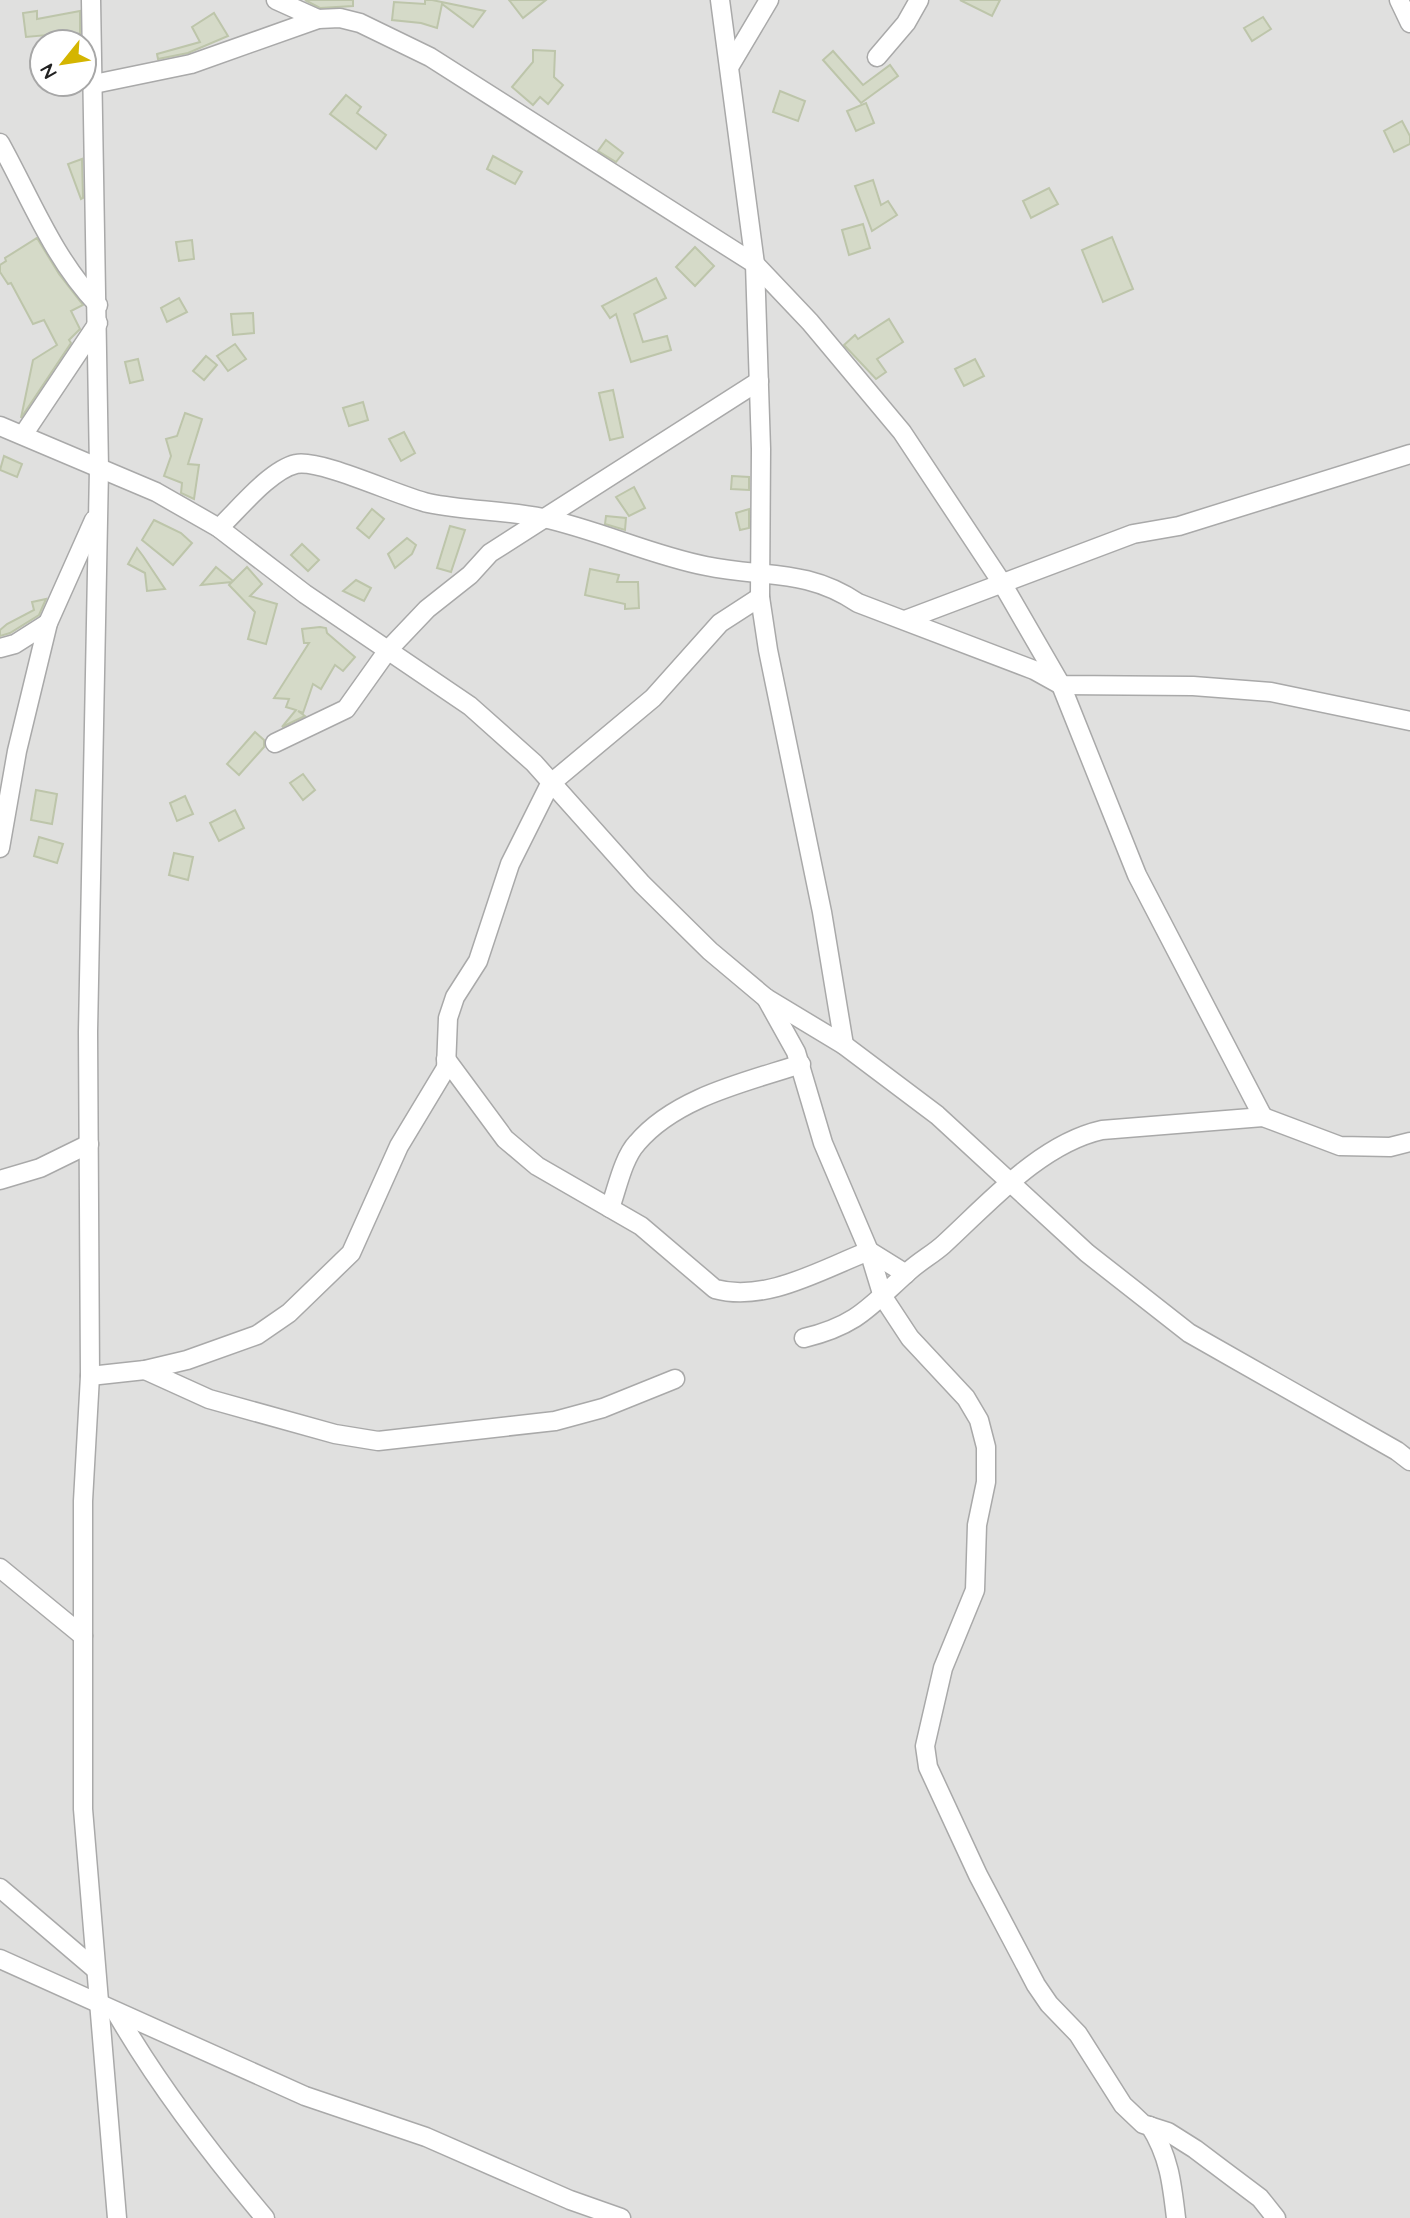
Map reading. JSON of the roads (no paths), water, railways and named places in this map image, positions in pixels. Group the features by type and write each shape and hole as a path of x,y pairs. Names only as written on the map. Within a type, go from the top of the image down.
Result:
{"street":[{"path":"91,0 92,28"},
{"path":"276,0 318,19"},
{"path":"720,0 731,64 755,264 759,381 760,597 827,937 844,1045"},
{"path":"731,64 769,0"},
{"path":"877,57 906,23 919,0"},
{"path":"1399,0 1410,23"},
{"path":"98,82 191,64 318,19 340,18 360,23 430,57 755,264 810,322 902,432 1002,583 1061,685 1137,875 1263,1117"},
{"path":"94,98 99,469 89,1144 90,1376 83,1502 83,1810 117,2218"},
{"path":"0,143 50,241 98,314"},
{"path":"23,435 98,314"},
{"path":"275,743 346,709 388,650 427,609 470,575 491,554 542,518 759,381"},
{"path":"0,426 156,492 219,528 305,594 470,706 534,763 550,784 710,951 766,998 844,1045 937,1115 1087,1253 1189,1333 1385,1444 1410,1461"},
{"path":"905,620 1133,534 1179,526 1410,454"},
{"path":"219,528 250,496 296,464 320,466 412,499 442,506 542,518 687,562 804,577 837,589 858,603 1034,670 1061,685 1193,686 1271,692 1410,721"},
{"path":"0,848 17,751 48,623 98,510"},
{"path":"90,1376 145,1370 187,1360 257,1335 289,1313 351,1252 398,1146 446,1068 448,1018 455,997 478,961 510,864 550,784 653,698 720,623 760,597"},
{"path":"0,648 15,644 48,623"},
{"path":"766,998 801,1064 822,1143 869,1251 883,1297 910,1338 966,1398 979,1420 986,1447 986,1482 977,1525 975,1590 943,1668 925,1746 928,1767 978,1875 1036,1985 1049,2004 1078,2034 1123,2105 1143,2124 1168,2132 1195,2148 1260,2198 1276,2218"},
{"path":"446,1059 505,1139 537,1166 641,1226 715,1289 729,1293 768,1290 869,1251"},
{"path":"610,1208 635,1144 665,1119 716,1091 801,1064"},
{"path":"804,1338 834,1331 871,1309 906,1274 940,1248 1010,1185 1079,1135 1102,1130 1263,1117 1340,1146 1390,1147 1410,1142"},
{"path":"0,1180 40,1168 89,1144"},
{"path":"869,1251 906,1274"},
{"path":"145,1370 209,1399 335,1434 378,1441 555,1420 603,1408 675,1379"},
{"path":"0,1568 83,1636"},
{"path":"0,1888 95,1969"},
{"path":"0,1959 98,2006 305,2096 426,2137 570,2200 621,2218"},
{"path":"117,2014 181,2114 265,2218"},
{"path":"1150,2126 1161,2143 1171,2170 1176,2218"}]}
